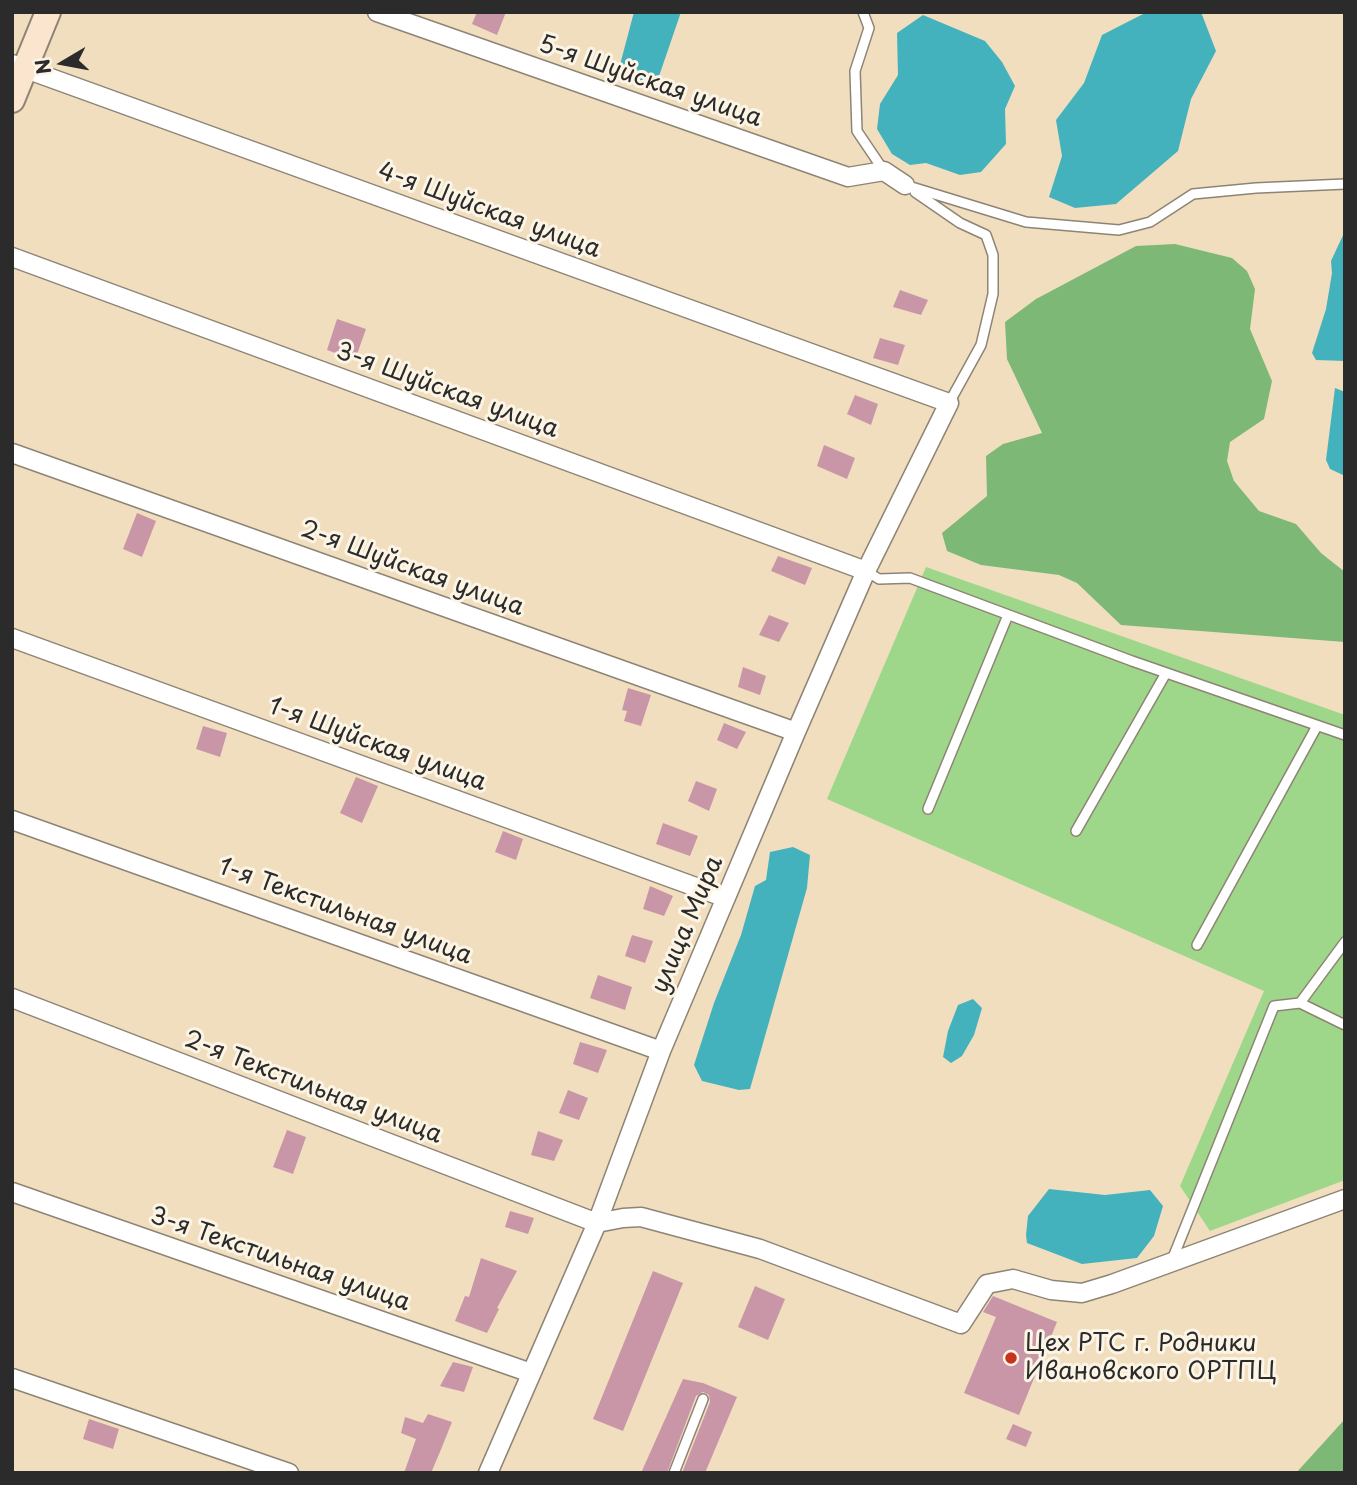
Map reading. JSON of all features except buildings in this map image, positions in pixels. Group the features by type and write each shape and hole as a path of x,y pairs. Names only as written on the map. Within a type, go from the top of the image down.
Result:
{"street":[{"path":"12,100 19,67 48,12"},
{"name":"5-я Шуйская улица","path":"377,12 848,177 884,172"},
{"name":"4-я Шуйская улица","path":"19,67 949,403"},
{"path":"884,172 905,185"},
{"name":"3-я Шуйская улица","path":"12,257 866,571"},
{"name":"улица Мира","path":"488,1473 597,1223 661,1051 796,732 866,571 949,403"},
{"name":"2-я Шуйская улица","path":"12,453 796,732"},
{"name":"1-я Шуйская улица","path":"12,638 726,898"},
{"name":"1-я Текстильная улица","path":"12,820 661,1051"},
{"name":"2-я Текстильная улица","path":"12,998 597,1223"},
{"name":"3-я Текстильная улица","path":"12,1192 531,1373"},
{"path":"597,1223 641,1217 747,1246 961,1324 988,1284 1013,1279 1051,1290 1082,1293 1345,1199"},
{"path":"12,1378 289,1473"}],"lane":[{"path":"863,12 869,28 855,71 857,131 884,172"},
{"path":"905,185 1026,222 1119,230 1150,222 1193,194 1345,184"},
{"path":"905,185 960,223 986,235 993,255 993,294 981,345 949,403"},
{"path":"866,571 879,579 910,578 1166,673 1345,735"},
{"path":"928,809 1008,615"},
{"path":"1076,831 1166,673"},
{"path":"1197,945 1317,726"},
{"path":"1300,1003 1345,943"},
{"path":"1171,1262 1274,1006 1300,1003 1345,1025"},
{"path":"674,1473 703,1399"}],"green space":[{"path":"1175,244 1232,258 1247,271 1255,289 1250,329 1272,381 1264,419 1230,442 1227,461 1234,481 1259,511 1296,524 1321,553 1345,572 1345,642 1121,625 1077,583 1059,575 981,565 947,551 942,533 987,496 986,456 1003,444 1042,433 1007,359 1005,322 1036,299 1136,246"},
{"path":"926,567 1345,715 1345,1180 1210,1231 1180,1186 1264,991 827,799"},
{"path":"1345,1419 1345,1473 1296,1473"}],"water":[{"path":"634,12 681,12 657,82 648,86 617,76"},
{"path":"1147,12 1201,12 1216,51 1191,99 1178,151 1116,204 1075,208 1049,197 1062,156 1056,120 1084,83 1102,35"},
{"path":"923,15 985,41 1002,62 1015,86 1005,109 1006,144 981,172 960,175 926,163 910,165 892,154 877,129 880,104 898,75 897,33"},
{"path":"1345,218 1345,361 1316,360 1312,353 1326,309 1332,273 1331,261 1344,233"},
{"path":"1335,388 1345,392 1345,480 1343,475 1330,469 1326,460"},
{"path":"793,847 810,855 807,888 750,1089 739,1090 702,1081 694,1065 714,1003 741,935 755,886 766,880 770,852"},
{"path":"973,999 982,1008 974,1035 962,1056 951,1063 943,1057 948,1031 958,1005"},
{"path":"1049,1189 1105,1195 1150,1190 1163,1206 1154,1236 1137,1258 1082,1264 1027,1243 1028,1216"}],"place":[{"name":"Цех РТС г. Родники Ивановского ОРТПЦ","path":"1011,1358"}]}
